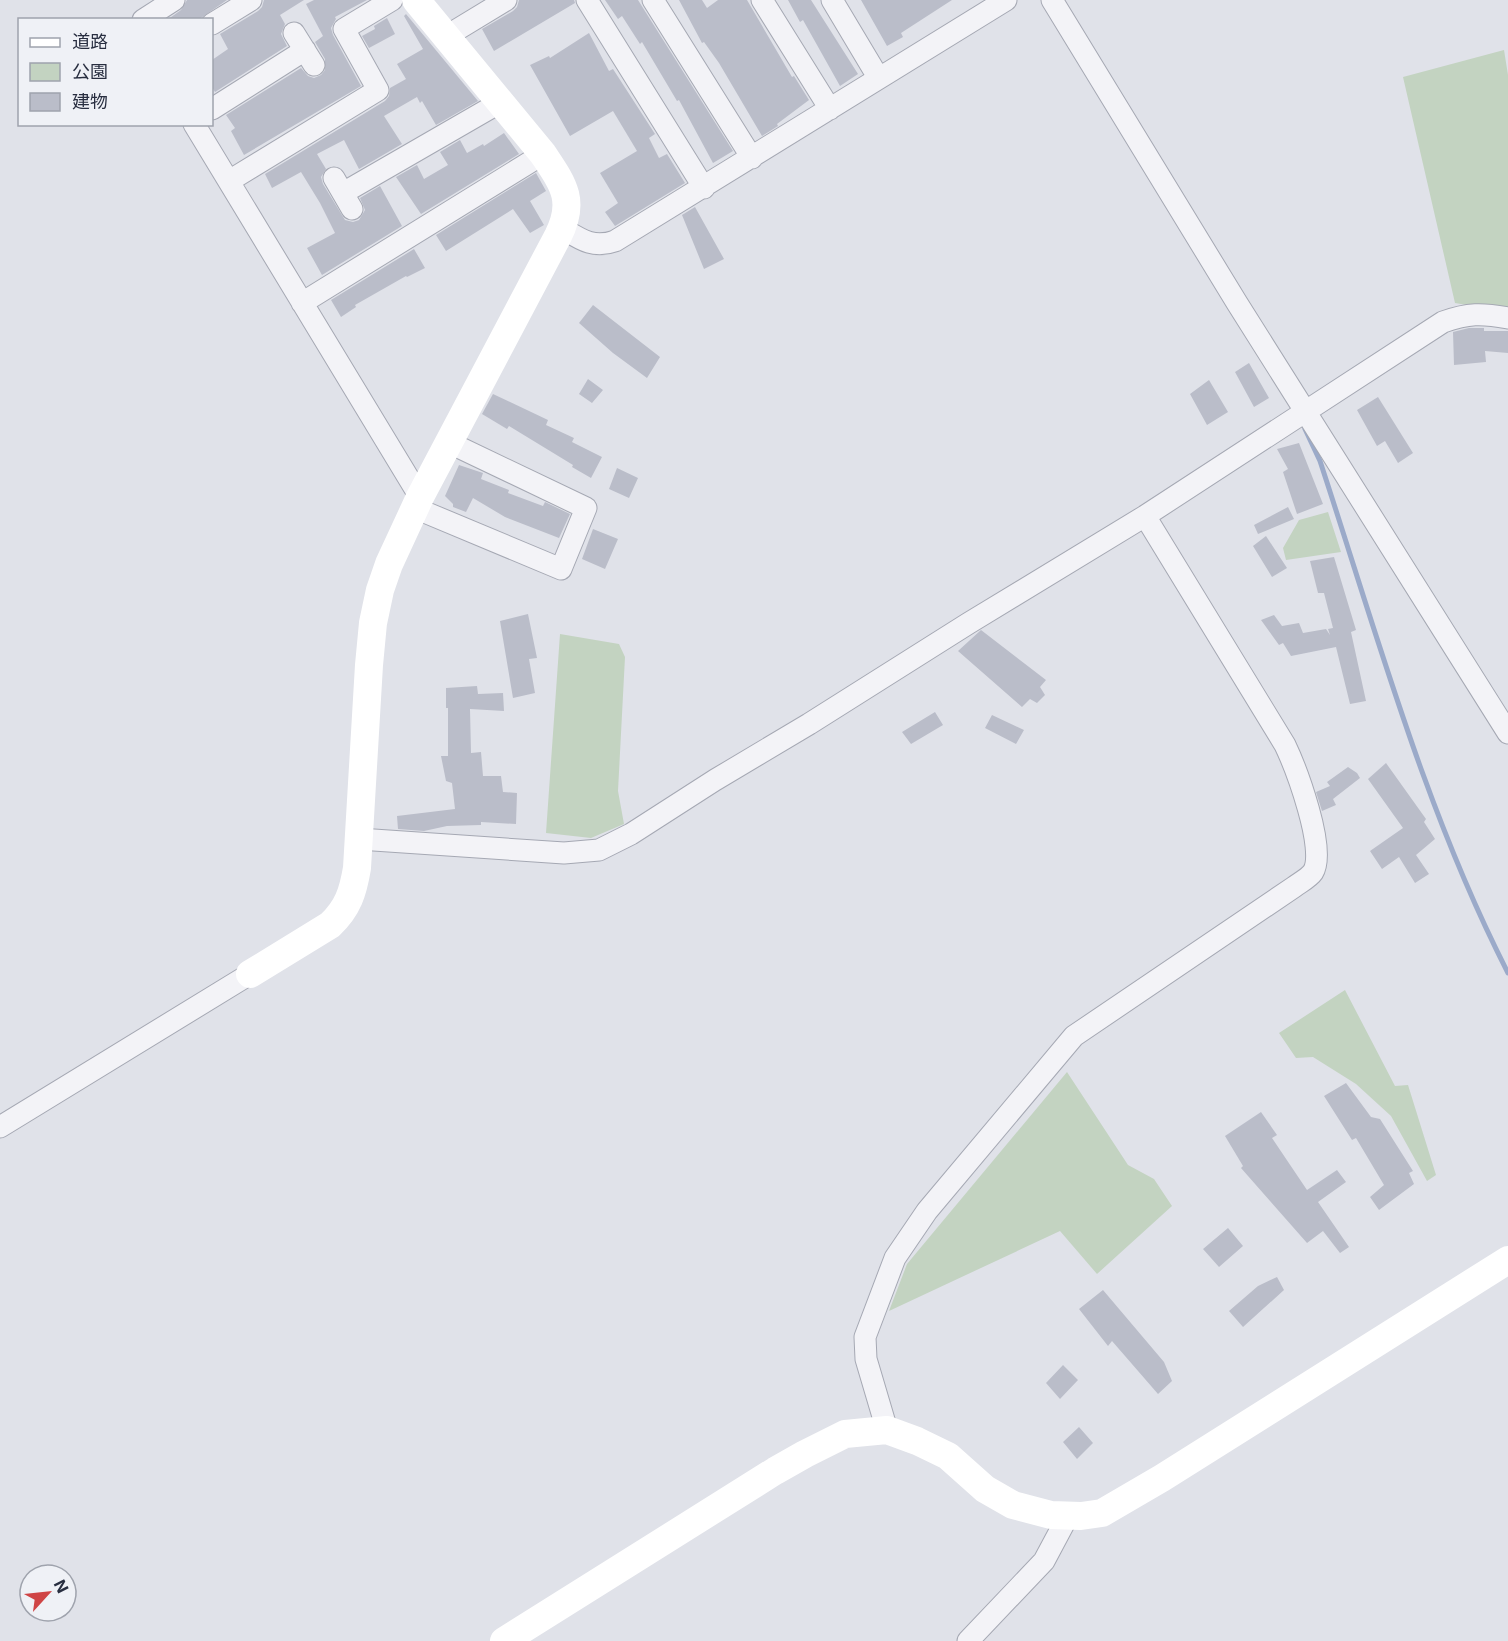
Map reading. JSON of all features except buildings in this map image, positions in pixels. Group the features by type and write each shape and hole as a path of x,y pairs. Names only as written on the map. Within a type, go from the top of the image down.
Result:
{"street":[{"path":"145,18 174,0"},
{"path":"213,23 250,0"},
{"path":"229,181 378,90 344,29 392,0"},
{"path":"0,1127 330,925 342,914 349,902 354,888 359,839 373,623 380,590 389,564 418,502 562,228 567,208 566,194 543,154 416,0"},
{"path":"587,0 704,188"},
{"path":"653,0 752,158"},
{"path":"762,0 830,109"},
{"path":"832,0 878,78"},
{"path":"562,228 592,245 604,245 615,241 830,109 978,7 1006,0"},
{"path":"1052,0 1508,733"},
{"path":"445,37 503,1"},
{"path":"213,108 304,50"},
{"path":"343,193 499,103"},
{"path":"195,126 418,502 561,569 586,508 450,443"},
{"path":"302,303 543,154"},
{"path":"359,839 564,853 599,850 631,834 1145,516 1443,322 1466,314 1508,318"},
{"path":"887,1430 866,1359 865,1337 895,1258 927,1210 1074,1035 1294,887 1312,873 1316,861 1311,820 1293,762 1285,745 1145,516"},
{"path":"504,1641 805,1454 845,1434 887,1430 917,1441 948,1456 985,1489 1013,1505 1051,1515 1102,1513 1162,1478 1508,1260"},
{"path":"968,1641 1044,1561 1068,1516"}],"green space":[{"path":"1504,50 1508,75 1508,312 1455,303 1403,77"},
{"path":"1328,512 1341,552 1286,560 1283,548 1299,520"},
{"path":"560,634 619,644 625,657 618,791 624,824 591,838 546,833"},
{"path":"1345,990 1395,1086 1408,1085 1436,1175 1427,1181 1391,1116 1356,1084 1313,1057 1296,1058 1279,1033"},
{"path":"1067,1072 1128,1165 1154,1179 1172,1206 1097,1274 1060,1231 889,1311 907,1264"}],"waterway":[{"path":"1305,429 1320,461 1427,785 1478,912 1508,973"}]}
